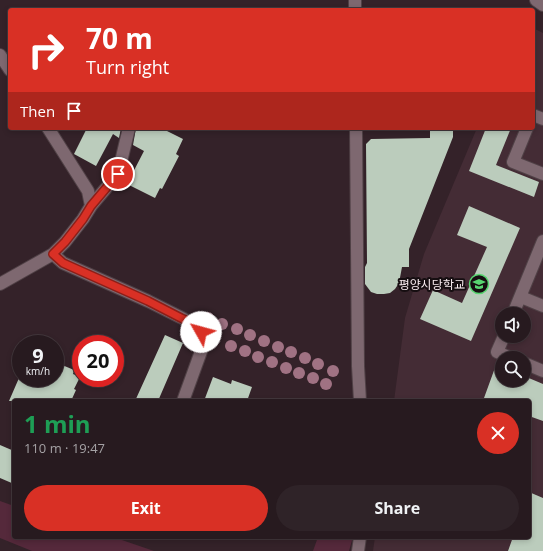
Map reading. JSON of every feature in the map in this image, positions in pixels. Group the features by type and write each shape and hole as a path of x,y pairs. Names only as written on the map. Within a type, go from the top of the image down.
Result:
{"street":[{"path":"536,0 543,5"},
{"path":"0,55 8,67"},
{"path":"49,130 88,191 91,206"},
{"path":"0,284 53,254 65,242 91,206 118,174 128,130"},
{"path":"356,130 358,366 360,399"},
{"path":"526,130 513,162 543,174"},
{"path":"516,307 543,241"},
{"path":"53,254 63,263 148,301 192,323 201,332 203,346 183,399"},
{"path":"521,297 543,306"},
{"path":"531,366 543,371"},
{"path":"358,551 360,539"}],"shaded area":[{"name":"평양시당학교","path":"535,29 543,33 543,551 373,551 375,539 531,539 531,399 394,399 405,318 424,254 476,130 535,130"},
{"path":"0,501 12,505 12,539 119,539 154,551 32,551 0,538"},
{"path":"317,539 352,539 349,551 313,551"}],"building":[{"path":"86,130 121,130 119,138 113,134 96,166 74,154"},
{"path":"136,130 165,130 183,139 176,154 179,156 162,189 160,188 155,198 127,184 144,151 133,145"},
{"path":"430,130 453,130 453,137 409,249 409,267 402,267 399,283 390,293 377,294 371,292 365,284 365,267 367,263 366,144 371,139 430,138"},
{"path":"485,130 510,130 496,165 539,182 534,197 469,171"},
{"path":"469,206 520,228 471,341 420,319 433,290 462,303 487,247 457,235"},
{"path":"165,335 183,343 159,399 136,399"},
{"path":"64,366 72,369 72,387 75,387 74,389 76,390 72,399 12,399 12,401 9,401 15,387 64,387"},
{"path":"495,368 495,387 531,387 531,379 543,384 543,421 531,417 531,399 484,398"},
{"path":"213,377 231,384 232,380 252,387 248,399 205,399"},
{"path":"0,445 12,450 12,483 0,478"},
{"path":"531,493 543,498 543,551 508,551 512,539 531,539"}],"place":[{"name":"평양시당학교","path":"479,284"}],"route":[{"path":"118,174 91,206 65,242 53,254 63,263 148,301 192,323 201,332"}]}
